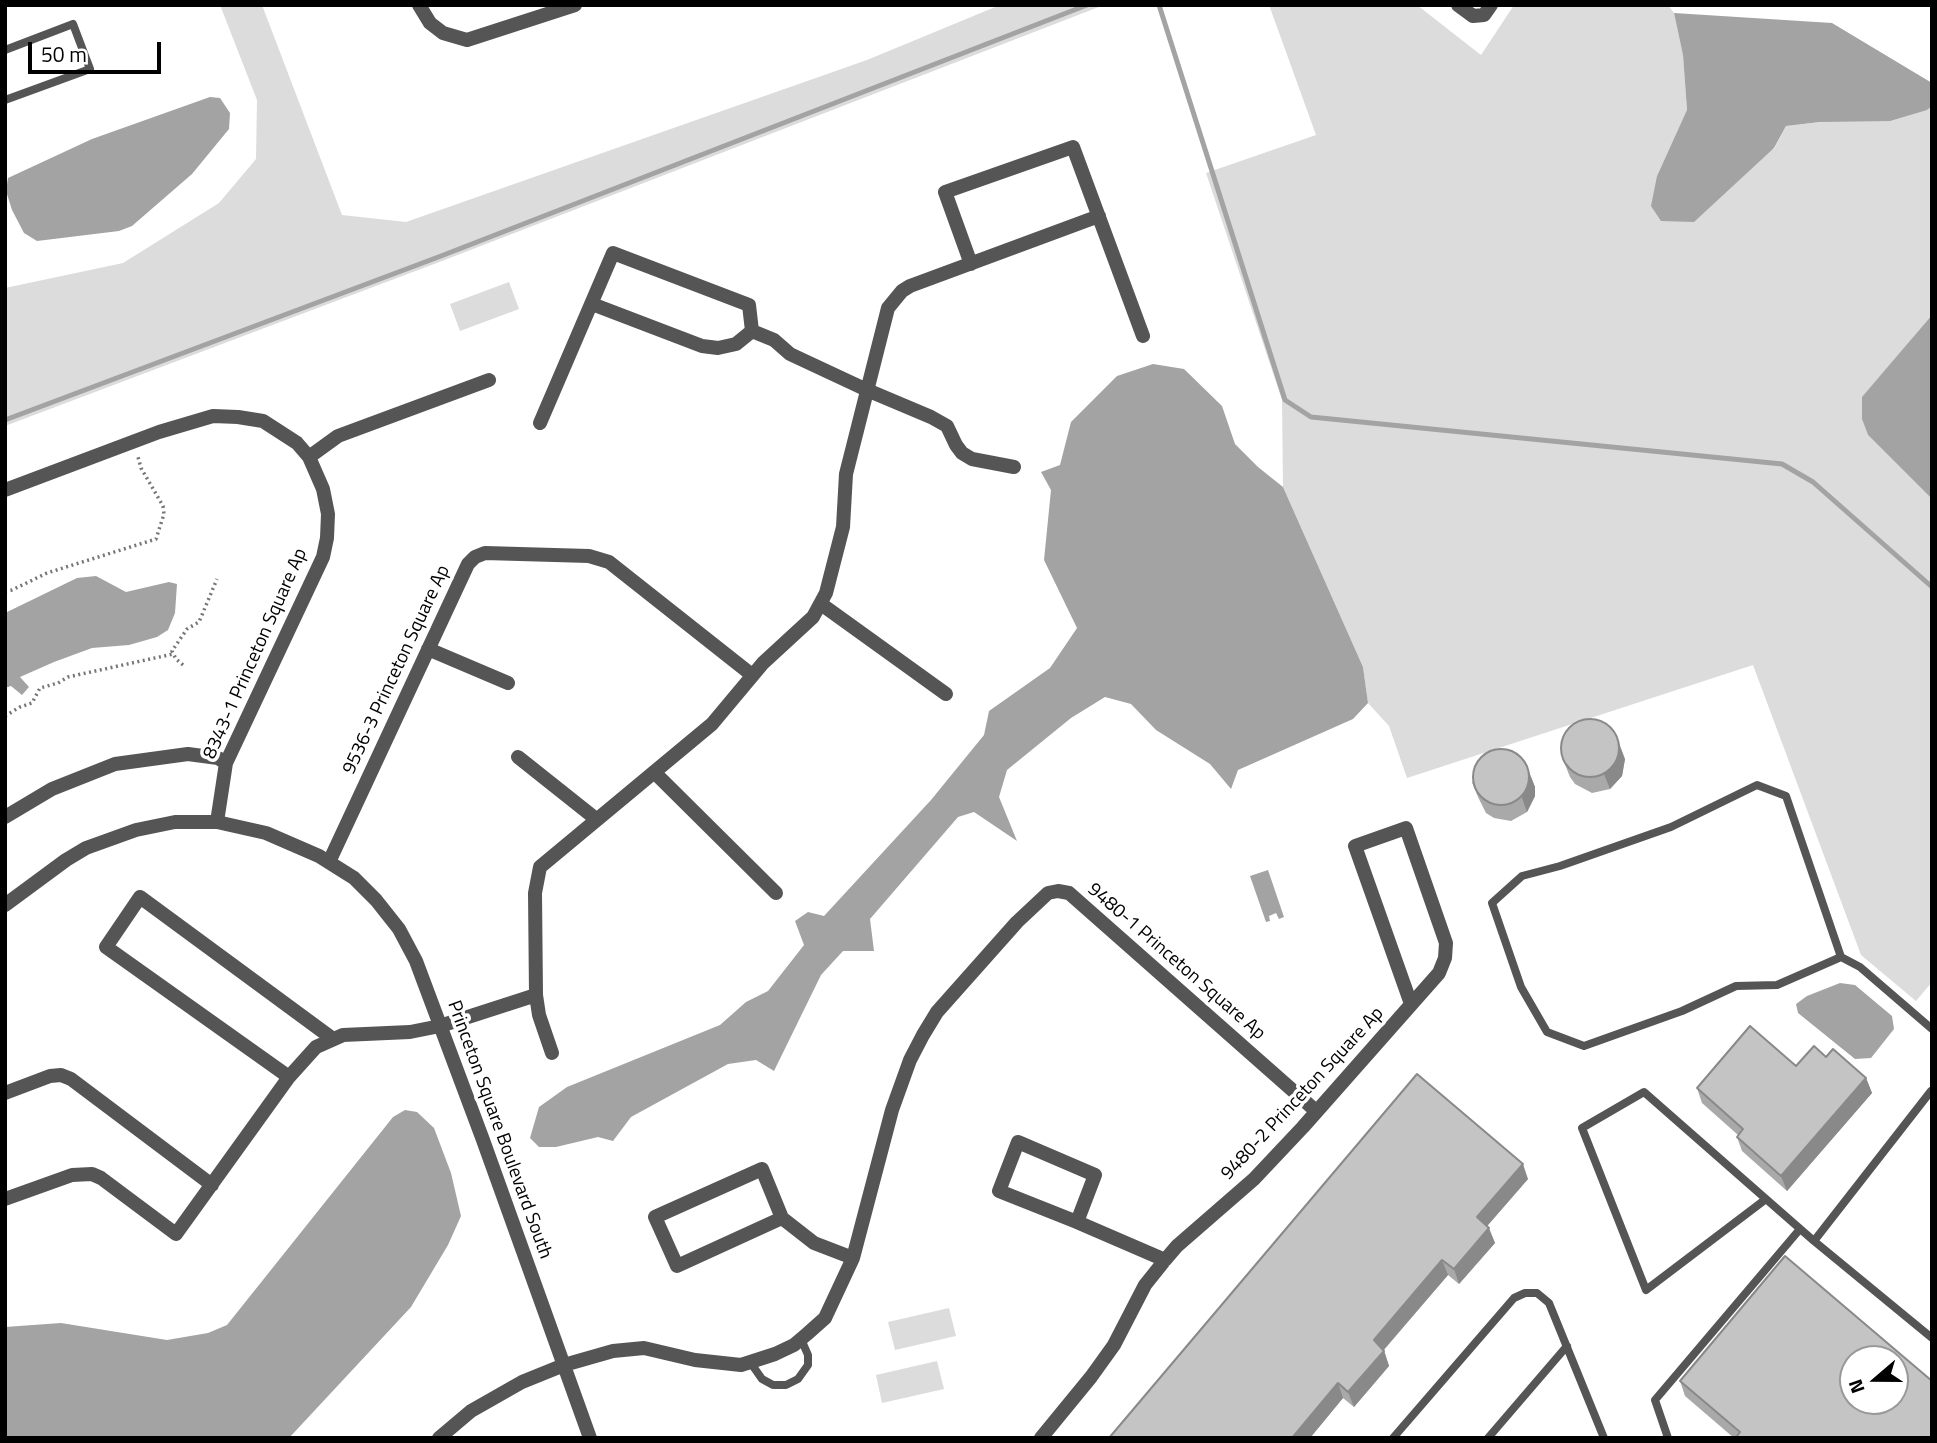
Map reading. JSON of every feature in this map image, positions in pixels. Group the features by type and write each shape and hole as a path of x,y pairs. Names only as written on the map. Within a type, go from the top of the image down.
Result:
{"street":[{"path":"419,5 430,23 443,33 467,40 575,5"},
{"path":"1458,5 1473,16 1484,15 1491,5"},
{"path":"971,264 945,192 1073,147 1143,336"},
{"path":"552,1053 538,1016 536,995 535,893 540,867 712,724 752,675 813,617 826,593 843,527 846,474 888,308 902,291 1099,216"},
{"path":"540,422 612,253 749,305 752,331"},
{"path":"592,304 702,346 718,348 736,344 752,331"},
{"path":"752,331 774,340 790,354 947,426 962,453 972,459 1014,467"},
{"path":"309,457 338,436 489,380"},
{"name":"8343-1 Princeton Square Ap","path":"5,490 190,421 213,416 263,421 297,443 309,457 323,489 328,514 323,557 226,763 217,822"},
{"name":"9536-3 Princeton Square Ap","path":"329,862 468,564 475,556 485,553 589,556 609,562 752,675"},
{"path":"821,604 946,694"},
{"path":"428,649 508,683"},
{"path":"5,817 52,789 115,764 188,754 218,758 226,763"},
{"path":"518,757 596,819"},
{"path":"654,772 776,893"},
{"name":"Princeton Square Boulevard South","path":"5,905 66,860 107,839 160,824 217,822 266,833 329,862 354,878 399,929 416,961 590,1438"},
{"name":"9480-2 Princeton Square Ap","path":"1041,1438 1114,1345 1145,1285 1165,1260 1177,1246 1254,1179 1439,973 1445,958 1446,943 1406,828 1355,846 1411,1004"},
{"name":"9480-1 Princeton Square Ap","path":"447,1435 471,1410 522,1382 564,1365 613,1351 644,1348 741,1365 775,1354 801,1339 825,1318 853,1258 891,1110 910,1059 937,1013 1017,922 1048,893 1069,893 1316,1111"},
{"path":"289,1077 106,947 140,897 333,1039"},
{"path":"5,1199 72,1175 92,1174 176,1234 289,1077 316,1047 354,1034 410,1032 440,1026 536,995"},
{"path":"5,1093 50,1076 61,1075 71,1079 212,1185"},
{"path":"1077,1222 1095,1175 1018,1142 999,1191 1165,1260"},
{"path":"782,1218 677,1266 655,1217 762,1169 782,1218 814,1242 853,1258"}],"lane":[{"path":"5,50 73,24 90,69 5,100"},
{"path":"1841,957 1777,985 1737,986 1682,1011 1584,1046 1547,1032 1521,987 1492,903 1522,876 1560,866 1671,827 1757,785 1787,796 1841,957 1860,967 1932,1029"},
{"path":"1814,1241 1931,1091"},
{"path":"1766,1199 1646,1290 1582,1128 1644,1092 1814,1241 1932,1338"},
{"path":"1668,1438 1655,1400 1800,1229"},
{"path":"1393,1438 1514,1298 1525,1293 1537,1293 1549,1303 1604,1438"},
{"path":"750,1362 762,1379 773,1385 786,1385 798,1379 808,1365 808,1355 801,1339"},
{"path":"1488,1438 1567,1346"}],"path":[{"path":"5,591 47,573 156,539 164,514 163,506 141,468 133,442"},
{"path":"173,654 187,629 199,622 217,579"},
{"path":"173,654 183,665"},
{"path":"5,716 32,703 40,688 68,677 173,654"}],"shaded area":[{"path":"220,5 262,5 342,215 406,222 867,60 1000,5 1104,5 442,261 5,426 5,288 123,263 219,203 256,159 257,100"},
{"path":"1269,5 1417,5 1481,55 1514,5 1668,5 1674,13 1683,54 1687,111 1657,176 1774,149 1786,126 1927,110 1932,106 1932,315 1863,397 1862,418 1868,435 1932,499 1932,982 1916,1001 1861,955 1753,665 1407,778 1389,726 1368,703 1363,667 1283,487 1282,400 1206,173 1316,135"},
{"path":"1674,13 1832,23 1932,83 1932,106 1890,121 1820,122 1786,126 1774,148 1694,222 1661,221 1651,206 1657,176 1687,110 1683,55"},
{"path":"210,97 220,98 230,113 229,129 192,174 132,226 119,231 37,241 24,233 6,191 8,178 92,139"},
{"path":"509,282 519,309 460,331 450,304"},
{"path":"1932,315 1932,499 1868,435 1862,419 1862,397"},
{"path":"1153,364 1184,369 1222,406 1235,444 1283,487 1363,667 1368,703 1353,719 1238,770 1231,789 1210,764 1156,730 1131,704 1105,697 1071,718 1007,770 999,797 1017,841 974,812 958,817 870,919 874,951 843,951 821,975 774,1071 756,1060 728,1064 631,1117 613,1141 598,1137 556,1147 539,1147 530,1138 539,1107 567,1087 720,1025 746,1002 768,991 804,945 795,921 808,912 824,916 931,800 984,735 989,711 1050,668 1077,628 1044,560 1051,490 1041,472 1060,465 1071,422 1117,376"},
{"path":"96,576 126,592 169,582 177,584 175,613 168,630 157,637 129,645 92,648 20,677 29,687 22,695 11,686 5,688 5,613 77,578"},
{"path":"1268,870 1284,917 1279,919 1276,913 1269,916 1270,921 1266,922 1250,876"},
{"path":"1840,983 1855,985 1892,1016 1894,1029 1871,1058 1855,1059 1798,1013 1796,1004 1807,996"},
{"path":"405,1110 417,1112 434,1128 451,1173 461,1216 448,1245 411,1307 289,1438 5,1438 5,1327 61,1323 167,1340 208,1333 227,1325 393,1117"},
{"path":"949,1308 956,1336 895,1350 888,1322"},
{"path":"937,1361 944,1389 882,1403 876,1375"}],"building":[{"path":"1590,719 1606,724 1614,732 1619,748 1614,764 1606,772 1590,777 1574,772 1566,764 1561,748 1566,732 1574,724"},
{"path":"1496,749 1506,749 1521,757 1527,766 1527,788 1521,797 1506,805 1496,805 1478,793 1473,782 1473,772 1485,754"},
{"path":"1750,1026 1796,1066 1814,1046 1826,1057 1833,1049 1866,1078 1781,1176 1737,1137 1743,1129 1697,1088"},
{"path":"1417,1074 1523,1164 1477,1217 1489,1228 1454,1269 1442,1260 1374,1340 1384,1351 1348,1392 1338,1383 1292,1438 1109,1438"},
{"path":"1785,1256 1890,1345 1839,1345 1839,1415 1909,1415 1909,1361 1932,1381 1932,1438 1739,1438 1737,1436 1740,1432 1680,1381"}],"waterway":[{"path":"5,420 441,256 1087,5"},
{"path":"1159,5 1285,400 1311,417 1782,464 1813,482 1932,587"}]}
